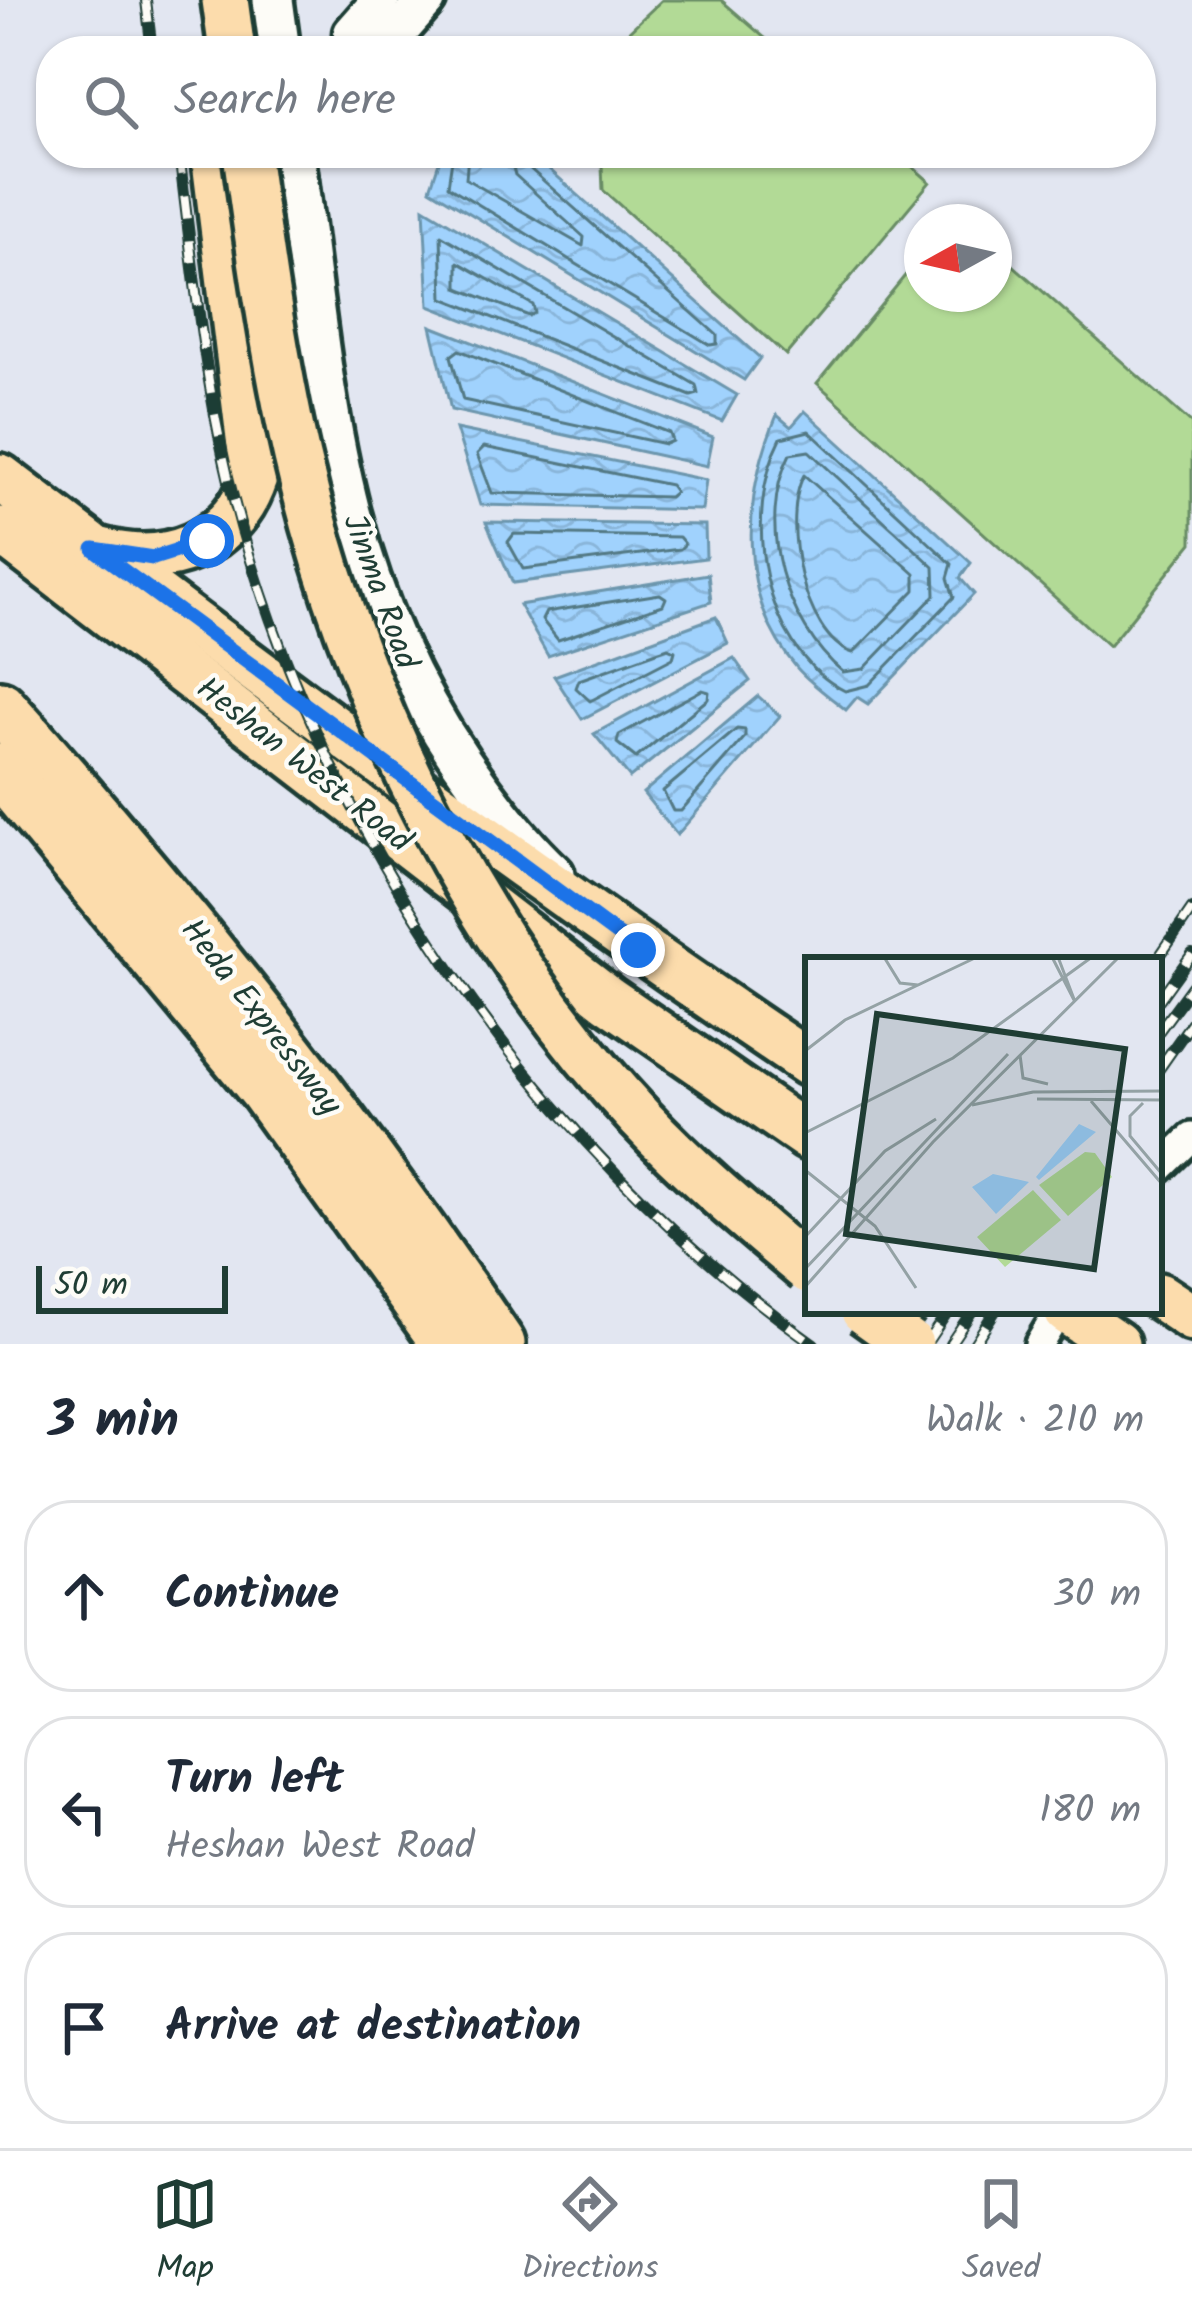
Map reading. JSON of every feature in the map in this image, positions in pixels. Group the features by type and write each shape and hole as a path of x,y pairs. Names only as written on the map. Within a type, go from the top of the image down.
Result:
{"highway":[{"name":"Heda Expressway","path":"0,707 175,908 298,1063 499,1344"},
{"name":"Heda Expressway","path":"0,770 265,1090 448,1344"}],"main road":[{"path":"203,0 204,36"},
{"path":"225,0 230,36"},
{"path":"273,0 278,36"},
{"path":"94,549 153,558 207,541 246,504 254,478 216,168"},
{"path":"248,168 269,317 326,560 377,703 436,828 496,933 562,1025 656,1133 722,1199 805,1268"},
{"name":"Jinma Road","path":"296,168 339,475 360,563 388,637 429,714 483,793 546,866 638,950"},
{"name":"Heshan West Road","path":"0,477 638,950 805,1061"},
{"name":"Heshan West Road","path":"0,530 608,999 805,1135"},
{"path":"1162,1298 1192,1318"},
{"path":"868,1314 910,1344"},
{"path":"1068,1314 1116,1344"}],"street":[{"path":"355,36 352,33 380,0"},
{"path":"395,36 427,0"},
{"path":"1162,1166 1192,1137"},
{"path":"1039,1344 1061,1314"}],"green space":[{"path":"662,0 721,0 763,36 624,36"},
{"path":"602,168 914,168 930,182 912,204 904,204 904,213 786,355 603,190"},
{"path":"1012,264 1192,424 1192,543 1109,646 817,383 904,277 904,312 1012,312"}],"water":[{"path":"437,168 548,168 760,358 744,380 430,189"},
{"path":"424,208 737,395 722,421 429,306"},
{"path":"431,326 713,437 707,466 451,410"},
{"path":"805,411 971,563 960,578 974,594 868,704 857,697 846,710 802,674 777,640 755,578 752,511 766,446 777,415 791,427"},
{"path":"456,429 706,480 702,510 480,505"},
{"path":"486,522 705,525 706,558 513,583"},
{"path":"708,574 711,602 548,656 519,605"},
{"path":"716,617 728,643 582,719 554,676"},
{"path":"734,658 750,681 630,778 594,734"},
{"path":"758,696 780,716 677,835 643,793"}],"railway":[{"path":"146,0 150,36"},
{"path":"181,168 207,366 232,493 270,617 319,739 379,857 449,969 529,1075 616,1174 712,1264 814,1344"},
{"path":"1159,957 1192,909"},
{"path":"1162,996 1192,954"},
{"path":"1162,1027 1192,986"},
{"path":"1162,1065 1192,1022"},
{"path":"900,1344 920,1314"},
{"path":"926,1344 946,1314"},
{"path":"950,1344 970,1314"},
{"path":"974,1344 993,1314"}],"route":[{"path":"207,541 178,554 153,558 94,549 638,950"}]}
